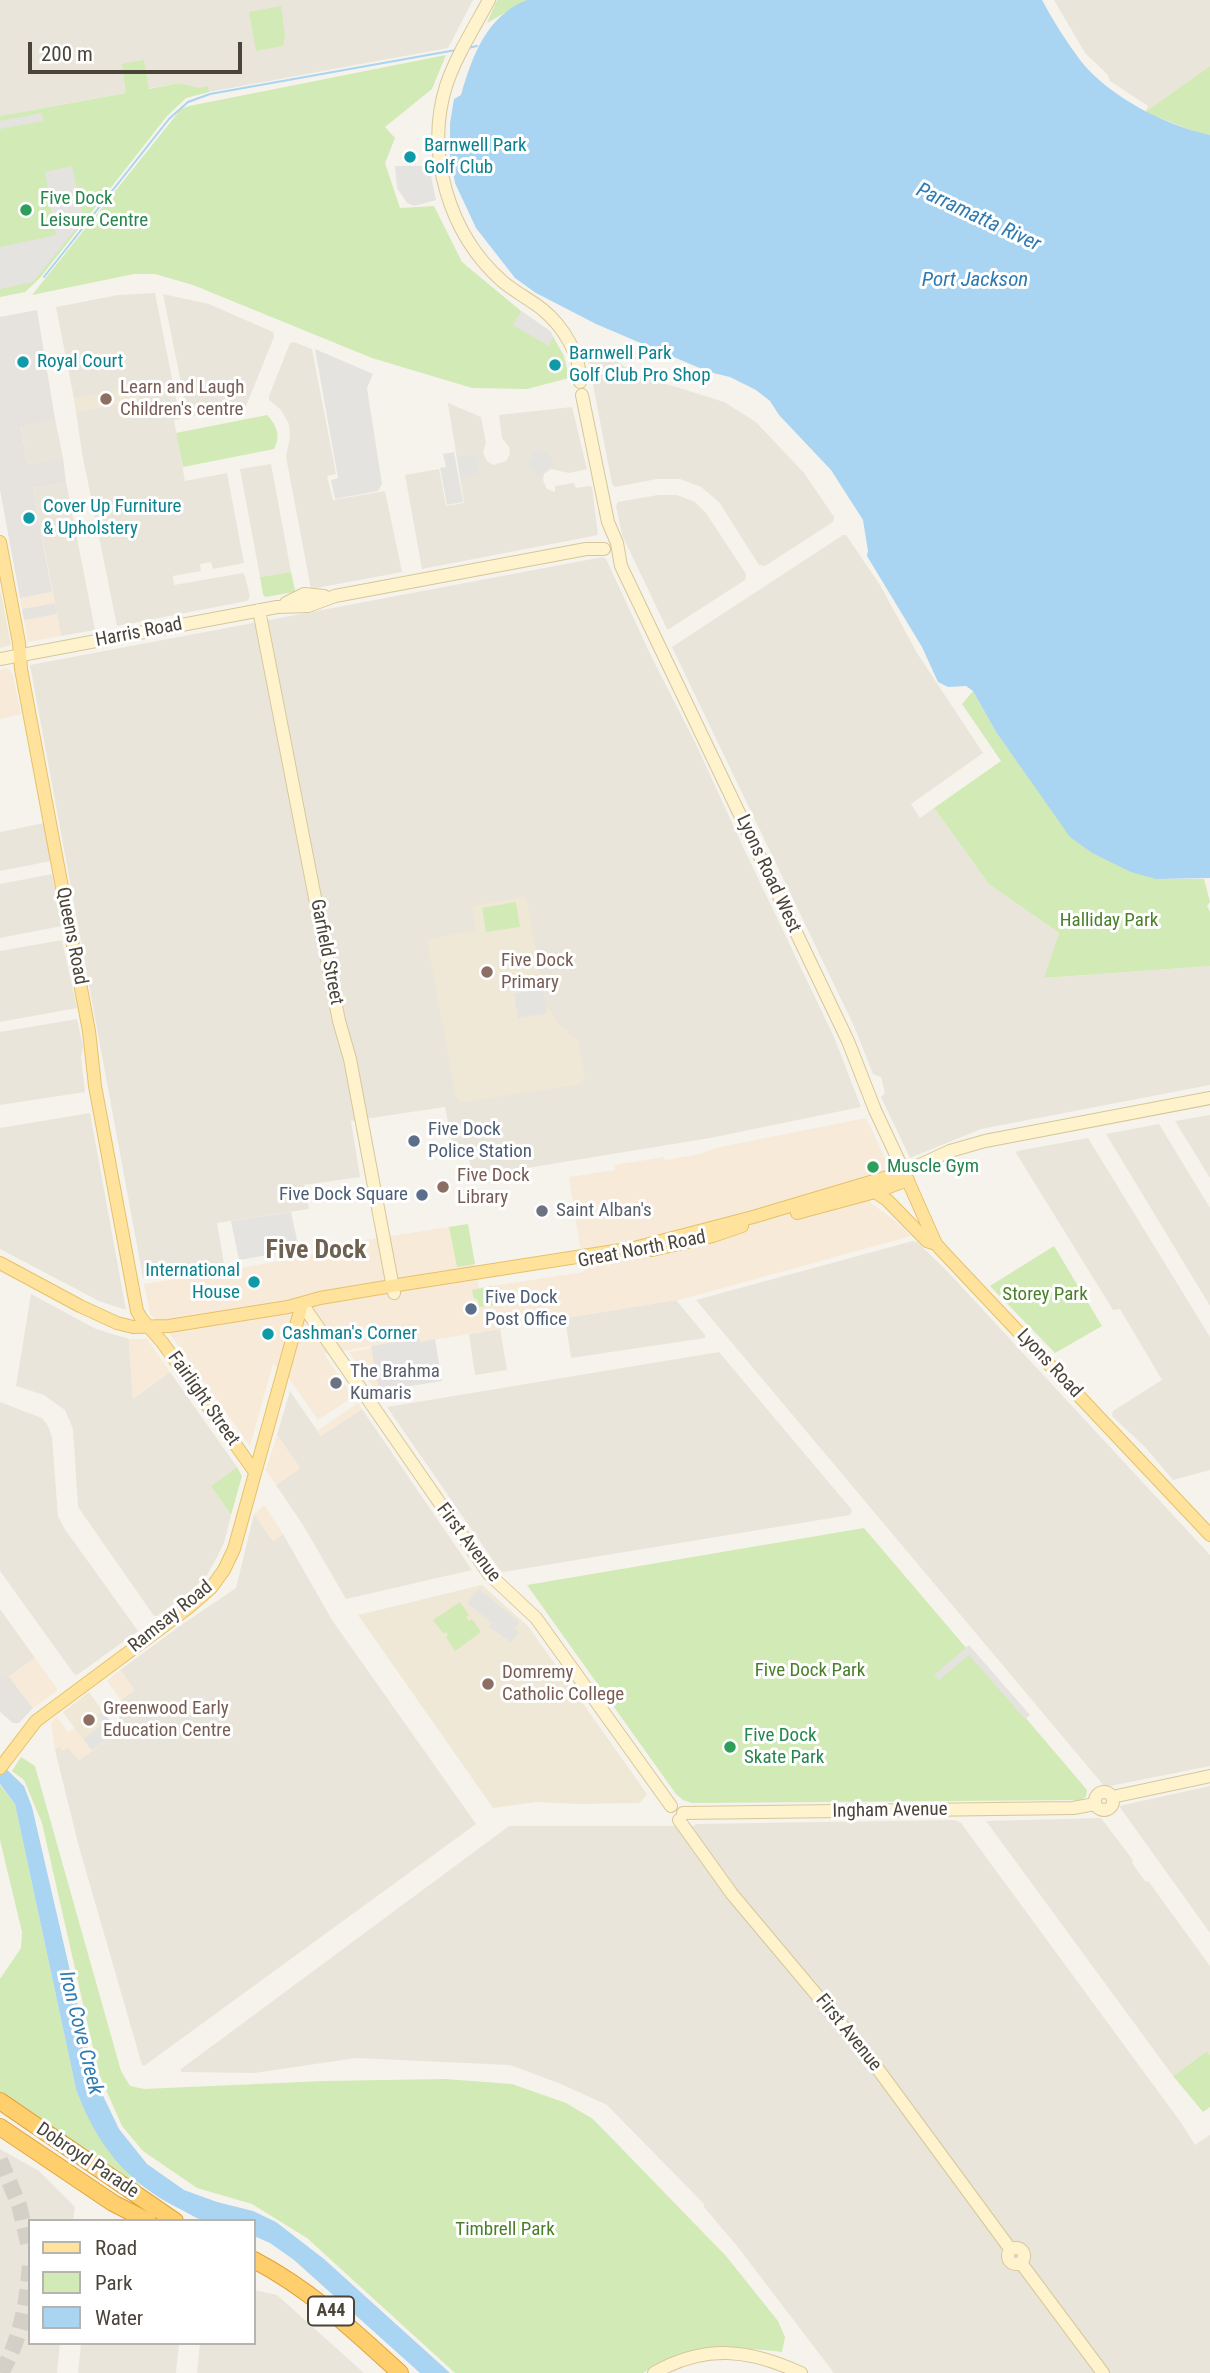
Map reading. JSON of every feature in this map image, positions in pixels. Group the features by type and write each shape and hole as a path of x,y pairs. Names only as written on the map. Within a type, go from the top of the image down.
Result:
{"highway":[{"name":"Dobroyd Parade","path":"0,2101 172,2219"},
{"path":"0,2110 118,2193 171,2219"},
{"name":"Dobroyd Parade","path":"2,2128 113,2203 144,2219"},
{"name":"A44","path":"256,2261 315,2297 400,2373"},
{"name":"A44","path":"256,2271 297,2295 388,2373"}],"main road":[{"name":"Queens Road","path":"0,542 21,669 86,1012 95,1086 137,1311 149,1327"},
{"name":"Great North Road","path":"394,1290 672,1247 741,1226 875,1192 906,1176"},
{"name":"Great North Road","path":"0,1263 103,1317 133,1326 149,1327 302,1304 321,1304 634,1248 906,1176"},
{"name":"Lyons Road","path":"906,1176 936,1244 1210,1535"},
{"path":"875,1192 887,1200 927,1241 936,1244"},
{"name":"Ramsay Road","path":"2,1765 34,1723 188,1608 211,1588 229,1562 302,1304"},
{"name":"Fairlight Street","path":"149,1327 255,1472"}],"street":[{"path":"489,0 460,55 446,89 438,129 440,166 451,206 466,237 492,271 542,309 560,328 574,351 608,523 609,544"},
{"name":"Harris Road","path":"0,659 609,544"},
{"name":"Lyons Road West","path":"609,544 624,570 848,1041 875,1110 906,1176"},
{"name":"Garfield Street","path":"259,610 394,1290"},
{"name":"Great North Road","path":"906,1176 952,1159 969,1146 999,1138 1210,1098"},
{"name":"First Avenue","path":"302,1304 482,1565 501,1587 536,1618 671,1806 680,1807 681,1817 732,1894 872,2061 1011,2250 1016,2248 1023,2251 1024,2259 1021,2263 1103,2373"},
{"name":"Ingham Avenue","path":"681,1817 1073,1808 1096,1804 1096,1796 1105,1791 1112,1797 1210,1776"},
{"path":"654,2373 685,2359 722,2353 755,2355 795,2370"}],"shaded area":[{"path":"0,0 473,0 448,48 209,92 179,83 0,116"},
{"path":"1054,0 1210,0 1210,66 1145,112 1148,106 1110,81 1108,75 1085,53"},
{"path":"42,113 43,121 0,129 0,121"},
{"path":"72,166 83,220 33,282 0,289 0,247 56,235 45,172"},
{"path":"395,166 429,166 436,200 414,206 407,203 397,188"},
{"path":"155,293 180,419 174,420 185,481 227,473 244,563 213,569 211,562 200,564 201,571 173,576 174,585 243,573 250,597 247,601 117,626 76,412 138,400 136,388 74,399 56,307 118,295"},
{"path":"163,294 209,304 273,332 274,337 246,406 188,417"},
{"path":"37,310 55,419 20,426 28,464 63,458 66,482 33,488 52,592 20,598 0,490 0,317"},
{"path":"521,311 550,331 553,336 549,346 513,325"},
{"path":"290,343 312,349 336,474 327,476 333,500 385,491 402,572 311,589 286,457 290,437 289,424 281,410 269,400"},
{"path":"315,349 373,374 367,388 382,484 378,491 335,499 331,480 338,478"},
{"path":"591,349 641,376 724,402 756,422 804,473 834,517 833,522 765,566 759,565 719,502 701,487 680,479 657,479 615,487 612,484 587,353"},
{"name":"Learn and Laugh Children's centre","path":"136,387 138,400 76,412 74,399"},
{"path":"448,403 481,417 486,443 483,453 493,465 506,461 510,454 509,447 502,438 499,415 572,407 587,469 569,473 551,469 544,474 543,480 547,489 555,492 555,486 574,483 576,488 592,487 598,535 422,569 405,475 439,469 446,506 464,503"},
{"path":"55,419 63,458 28,464 20,425"},
{"path":"537,450 541,454 545,451 554,463 539,476 528,464 534,459 531,455"},
{"path":"454,452 463,502 447,505 440,468 446,467 443,454"},
{"path":"476,454 478,474 461,479 457,457"},
{"path":"271,464 291,572 260,577 240,469"},
{"path":"66,482 95,630 61,636 33,488"},
{"path":"658,495 677,495 695,502 706,513 746,574 745,580 669,629 622,535 616,506 618,502"},
{"path":"846,535 880,585 917,653 983,753 911,804 920,818 934,808 989,884 1059,933 1045,978 1210,966 1210,1085 981,1129 910,1158 881,1097 885,1093 881,1077 873,1074 854,1026 672,647"},
{"path":"603,557 695,742 834,1037 861,1107 710,1138 472,1177 467,1146 453,1148 445,1107 351,1121 360,1177 304,1185 309,1209 217,1223 224,1263 222,1265 143,1278 30,665"},
{"path":"0,588 11,645 0,648"},
{"path":"52,592 55,603 22,609 20,598"},
{"path":"55,603 57,614 24,620 22,609"},
{"path":"57,614 61,636 28,642 24,620"},
{"path":"8,668 13,675 21,714 0,719 0,670"},
{"path":"44,823 51,861 0,871 0,832"},
{"path":"52,874 62,926 0,938 0,884"},
{"name":"Five Dock Primary","path":"526,896 546,1005 559,1024 578,1040 585,1077 580,1084 459,1101 427,940 476,930 472,906"},
{"path":"62,940 77,1008 0,1022 0,951"},
{"path":"543,989 547,1013 518,1018 514,994"},
{"path":"77,1019 83,1046 81,1057 85,1092 0,1105 0,1032"},
{"path":"90,1113 126,1310 99,1301 0,1249 0,1128"},
{"path":"1210,1115 1210,1178 1175,1121"},
{"path":"866,1118 889,1166 888,1169 862,1177 871,1203 911,1236 683,1299 420,1342 419,1338 324,1354 353,1397 318,1420 290,1380 273,1364 250,1446 173,1338 150,1314 144,1284 300,1257 371,1239 449,1227 457,1266 475,1264 479,1288 584,1272 569,1177 615,1170 615,1165 695,1155 720,1147"},
{"path":"1159,1124 1210,1208 1210,1306 1106,1134"},
{"path":"1088,1138 1210,1337 1210,1470 1173,1480 1145,1447 1112,1416 1113,1411 1162,1380 1120,1309 1113,1310 1016,1153"},
{"path":"291,1212 297,1240 303,1245 302,1249 239,1260 231,1221"},
{"path":"913,1241 947,1271 1210,1555 1210,1766 1105,1787 696,1300"},
{"path":"31,1294 96,1329 129,1339 133,1399 170,1372 237,1467 211,1486 231,1515 224,1543 217,1557 207,1575 192,1590 157,1616 154,1616 78,1507 73,1429 65,1410 44,1395 16,1386"},
{"path":"676,1300 705,1338 571,1358 565,1318"},
{"path":"500,1329 507,1370 475,1375 469,1334"},
{"path":"419,1338 420,1342 435,1339 442,1381 379,1391 371,1346"},
{"path":"129,1339 147,1339 170,1372 133,1399"},
{"path":"372,1348 379,1391 376,1391 349,1352"},
{"path":"719,1352 852,1510 850,1515 503,1572 387,1407"},
{"path":"290,1391 321,1436 362,1409 472,1570 346,1599 276,1485 300,1468 277,1435"},
{"path":"0,1402 42,1418 48,1426 52,1437 58,1516 138,1631 77,1675 0,1571"},
{"path":"358,1403 362,1409 321,1436 317,1431"},
{"path":"277,1435 300,1468 276,1485 266,1470"},
{"path":"263,1506 283,1534 273,1541 254,1514"},
{"path":"254,1514 273,1541 283,1534 332,1620 476,1824 144,2066 79,1847 55,1750 59,1746 68,1747 79,1760 118,1732 121,1700 134,1690 120,1670 236,1588"},
{"name":"Domremy Catholic College","path":"482,1585 528,1626 647,1794 640,1803 536,1802 493,1808 358,1615"},
{"path":"479,1589 519,1622 515,1628 519,1632 511,1642 489,1627 492,1623 467,1603"},
{"path":"0,1609 35,1658 3,1681 0,1676"},
{"path":"969,1645 1030,1715 1025,1719 969,1655 939,1680 934,1675"},
{"path":"35,1658 58,1690 33,1708 9,1677"},
{"path":"120,1670 135,1690 121,1700 107,1681"},
{"path":"0,1676 3,1680 9,1677 33,1708 19,1723 13,1723 0,1712"},
{"name":"Greenwood Early Education Centre","path":"89,1692 118,1732 91,1751 63,1712"},
{"path":"103,1711 118,1732 92,1750 84,1739 103,1724 97,1715"},
{"path":"57,1717 68,1732 75,1728 91,1751 79,1760 68,1748 63,1751 59,1747 55,1750 51,1722"},
{"path":"1210,1786 1210,1933 1119,1806"},
{"path":"1101,1818 1210,1966 1210,2055 1207,2051 1173,2076 986,1821"},
{"path":"955,1820 961,1823 1195,2145 1210,2135 1210,2373 834,2373 704,2204 607,2105 510,2065 356,2058 255,2073 181,2072 181,2069 509,1826 694,1826"},
{"path":"0,2149 39,2171 75,2207 73,2219 28,2219 28,2345 60,2345 57,2373 0,2373"},
{"path":"256,2290 277,2295 364,2373 197,2373 200,2345 256,2345"},
{"path":"81,2345 179,2345 176,2373 78,2373"}],"green space":[{"path":"497,0 527,0 487,23"},
{"path":"281,6 285,36 283,46 256,51 249,12"},
{"name":"Barnwell Park Golf Club","path":"446,55 432,89 385,127 395,138 385,163 400,208 434,206 462,262 521,311 550,331 564,356 569,378 527,389 472,388 372,358 193,285 155,274 134,274 32,295 181,109"},
{"path":"144,60 149,89 179,83 199,88 208,86 209,92 186,98 167,116 40,278 25,292 0,297 0,116 126,93 122,64"},
{"path":"1210,66 1210,135 1198,133 1145,112"},
{"path":"267,415 277,431 274,449 183,467 176,433"},
{"path":"291,572 294,592 266,597 263,595 260,577"},
{"name":"Halliday Park","path":"973,691 996,732 1071,837 1092,853 1156,879 1204,879 1210,902 1207,906 1210,912 1210,966 1044,978 1059,933 989,884 934,808 1001,761 962,704"},
{"path":"516,902 520,927 486,932 482,908"},
{"path":"468,1224 475,1264 457,1267 449,1227"},
{"name":"Storey Park","path":"1054,1246 1102,1326 1055,1353 990,1286"},
{"path":"492,1286 495,1305 479,1307 472,1290"},
{"path":"237,1467 242,1476 231,1515 211,1486"},
{"name":"Five Dock Park","path":"864,1528 1087,1790 1086,1797 1080,1800 692,1803 683,1800 676,1794 527,1585"},
{"path":"460,1602 469,1615 466,1617 469,1621 472,1619 481,1632 455,1651 446,1637 446,1632 443,1633 433,1620"},
{"name":"Timbrell Park","path":"21,1757 35,1766 121,2071 130,2086 144,2089 445,2079 512,2084 566,2103 593,2119 726,2256 778,2321 785,2337 782,2352 710,2349 677,2357 643,2373 455,2373 307,2238 252,2204 197,2188 143,2151 122,2126 99,2074 42,1823 24,1780 12,1771"},
{"path":"0,1785 15,1804 76,2089 102,2141 141,2185 136,2191 0,2097 0,1979 21,1948 22,1932 0,1840"},
{"path":"1207,2051 1210,2055 1210,2107 1203,2112 1173,2076"}],"water":[{"name":"Port Jackson","path":"527,0 1042,0 1080,60 1106,86 1157,117 1210,135 1210,878 1156,879 1131,872 1092,853 1070,837 996,732 973,691 966,686 948,687 938,682 922,647 867,556 863,520 831,470 779,415 770,401 756,390 730,377 709,372 596,324 536,293 515,278 476,228 455,183 450,156 450,123 454,99 461,95 476,52 491,27 513,7"},
{"name":"Iron Cove Creek","path":"0,1763 24,1786 32,1807 95,2079 119,2129 147,2164 184,2190 253,2211 276,2222 324,2259 450,2373 420,2373 294,2260 256,2237 256,2219 200,2219 161,2199 116,2160 93,2127 76,2089 15,1804 0,1784"}],"waterway":[{"path":"468,48 477,46"},
{"path":"44,277 169,119 188,102 210,94 456,50"}],"tunnel":[{"path":"0,2160 19,2205 28,2243"},
{"path":"1,2373 14,2347 28,2283"}],"place":[{"name":"Barnwell Park Golf Club","path":"410,157"},
{"name":"Five Dock Leisure Centre","path":"26,210"},
{"name":"Royal Court","path":"23,362"},
{"name":"Barnwell Park Golf Club Pro Shop","path":"555,365"},
{"name":"Learn and Laugh Children's centre","path":"106,399"},
{"name":"Cover Up Furniture & Upholstery","path":"29,518"},
{"name":"Five Dock Primary","path":"487,972"},
{"name":"Five Dock Police Station","path":"414,1141"},
{"name":"Muscle Gym","path":"873,1167"},
{"name":"Five Dock Library","path":"443,1187"},
{"name":"Five Dock Square","path":"422,1195"},
{"name":"Saint Alban's","path":"542,1211"},
{"name":"International House","path":"254,1282"},
{"name":"Five Dock Post Office","path":"471,1309"},
{"name":"Cashman's Corner","path":"268,1334"},
{"name":"The Brahma Kumaris","path":"336,1383"},
{"name":"Domremy Catholic College","path":"488,1684"},
{"name":"Greenwood Early Education Centre","path":"89,1720"},
{"name":"Five Dock Skate Park","path":"730,1747"}],"district":[{"name":"Five Dock","path":"316,1251"}],"water label":[{"name":"Parramatta River","path":"978,218"}]}
